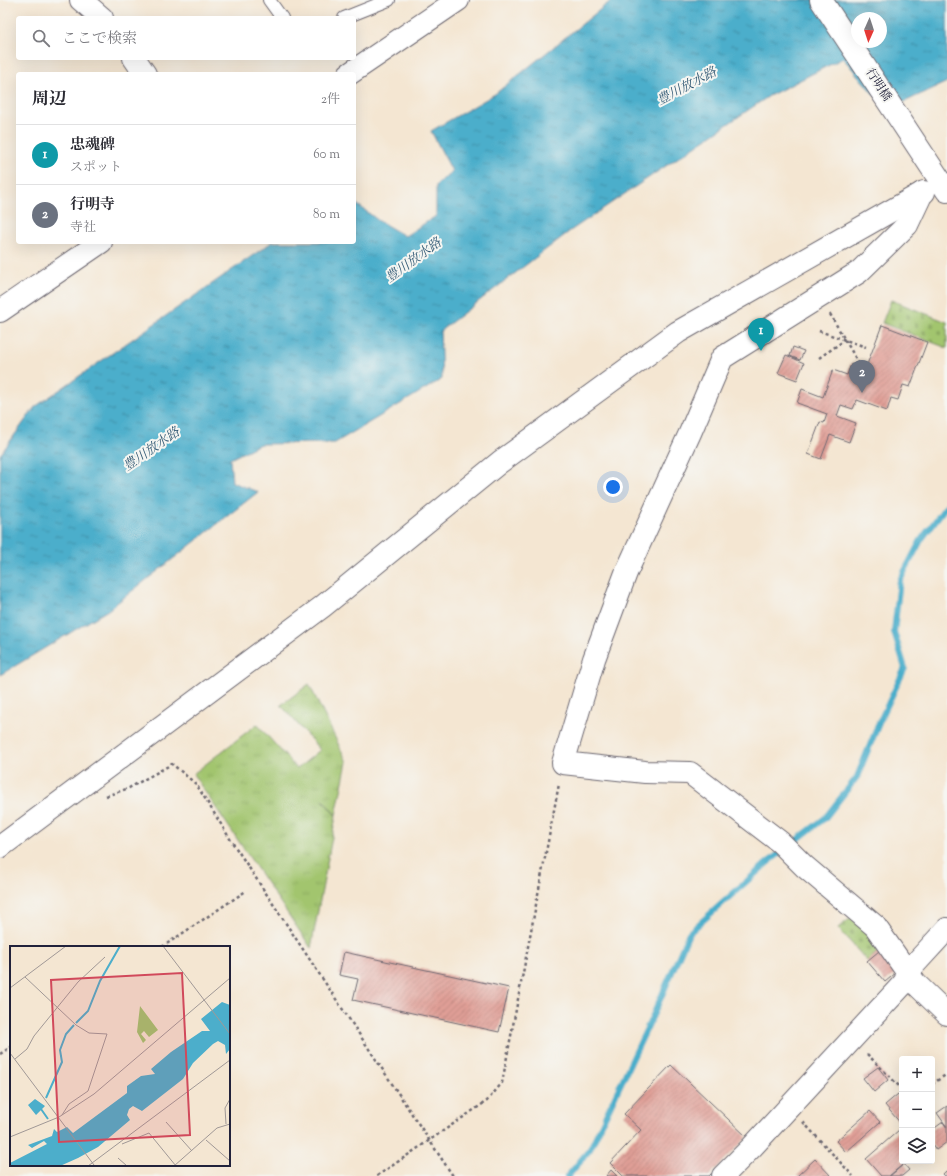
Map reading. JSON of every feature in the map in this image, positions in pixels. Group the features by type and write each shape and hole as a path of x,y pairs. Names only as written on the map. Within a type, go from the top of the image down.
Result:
{"street":[{"path":"81,0 100,16"},
{"path":"352,72 458,0"},
{"name":"行明橋","path":"821,0 943,182"},
{"path":"135,60 144,72"},
{"path":"0,846 322,607 500,462 678,332 943,182"},
{"path":"922,193 907,225 860,272 722,358 687,440 626,572 594,659 563,763 645,772 690,773 787,849 804,866 875,926 915,983 947,1014"},
{"path":"0,311 98,244"},
{"path":"723,1176 752,1147 904,983 913,966 947,929"}],"lane":[{"path":"269,0 281,16"},
{"path":"349,16 389,0"}],"path":[{"path":"826,312 830,313 859,364"},
{"path":"819,330 866,347"},
{"path":"819,358 845,340"},
{"path":"377,1176 487,1101 502,1083 563,763"},
{"path":"100,799 129,788 172,764 196,784 236,849 453,1176"},
{"path":"164,946 246,891"},
{"path":"0,1054 10,1047"},
{"path":"866,1054 899,1086"},
{"path":"935,1082 947,1074"},
{"path":"800,1118 853,1176"}],"green space":[{"path":"891,300 947,322 947,348 882,323"},
{"path":"309,684 347,762 336,815 322,799 336,816 311,948 193,774 257,724 297,769 320,750 281,705"},
{"path":"851,918 868,933 879,951 867,961 838,928"}],"water":[{"name":"豊川放水路","path":"612,0 947,0 947,82 887,110 843,58 769,96 570,231 440,331 442,379 335,443 260,444 230,459 232,482 258,492 108,610 0,675 0,455 35,407 269,244 356,244 356,204 379,221 405,236 436,216 436,185 452,171 431,131 495,94"}],"building":[{"path":"882,325 927,342 910,387 903,385 898,400 891,398 887,411 857,400 853,409 841,405 837,416 856,423 849,442 830,435 821,459 808,454 820,422 824,423 827,414 797,403 802,389 823,397 833,370 847,375 851,364 865,370"},
{"path":"793,347 804,351 800,360 790,356"},
{"path":"786,355 804,363 797,380 778,373"},
{"path":"879,951 897,972 885,982 867,961"},
{"path":"344,952 509,988 499,1032 353,1000 358,979 339,975"},
{"path":"671,1065 747,1137 709,1176 623,1176 610,1163 641,1130 624,1114"},
{"path":"878,1067 888,1080 874,1092 863,1078"},
{"path":"898,1094 899,1095 899,1121 885,1105"},
{"path":"947,1106 947,1127 937,1113"},
{"path":"870,1111 880,1122 846,1152 836,1141"},
{"path":"943,1122 947,1128 947,1142 936,1150 935,1148 935,1128"},
{"path":"899,1130 899,1164 903,1164 889,1176 881,1176 866,1159"},
{"path":"815,1159 831,1176 797,1176"},
{"path":"904,1164 909,1170 902,1176 890,1176"},
{"path":"611,1170 617,1176 606,1176"},
{"path":"947,1170 947,1176 945,1176 943,1174"}],"waterway":[{"path":"568,1176 590,1149 655,1011 689,933 766,864 825,818 857,777 879,723 905,668 894,632 900,580 921,540 947,505"}],"place":[{"name":"忠魂碑","path":"761,351"},
{"name":"行明寺","path":"862,393"}]}
